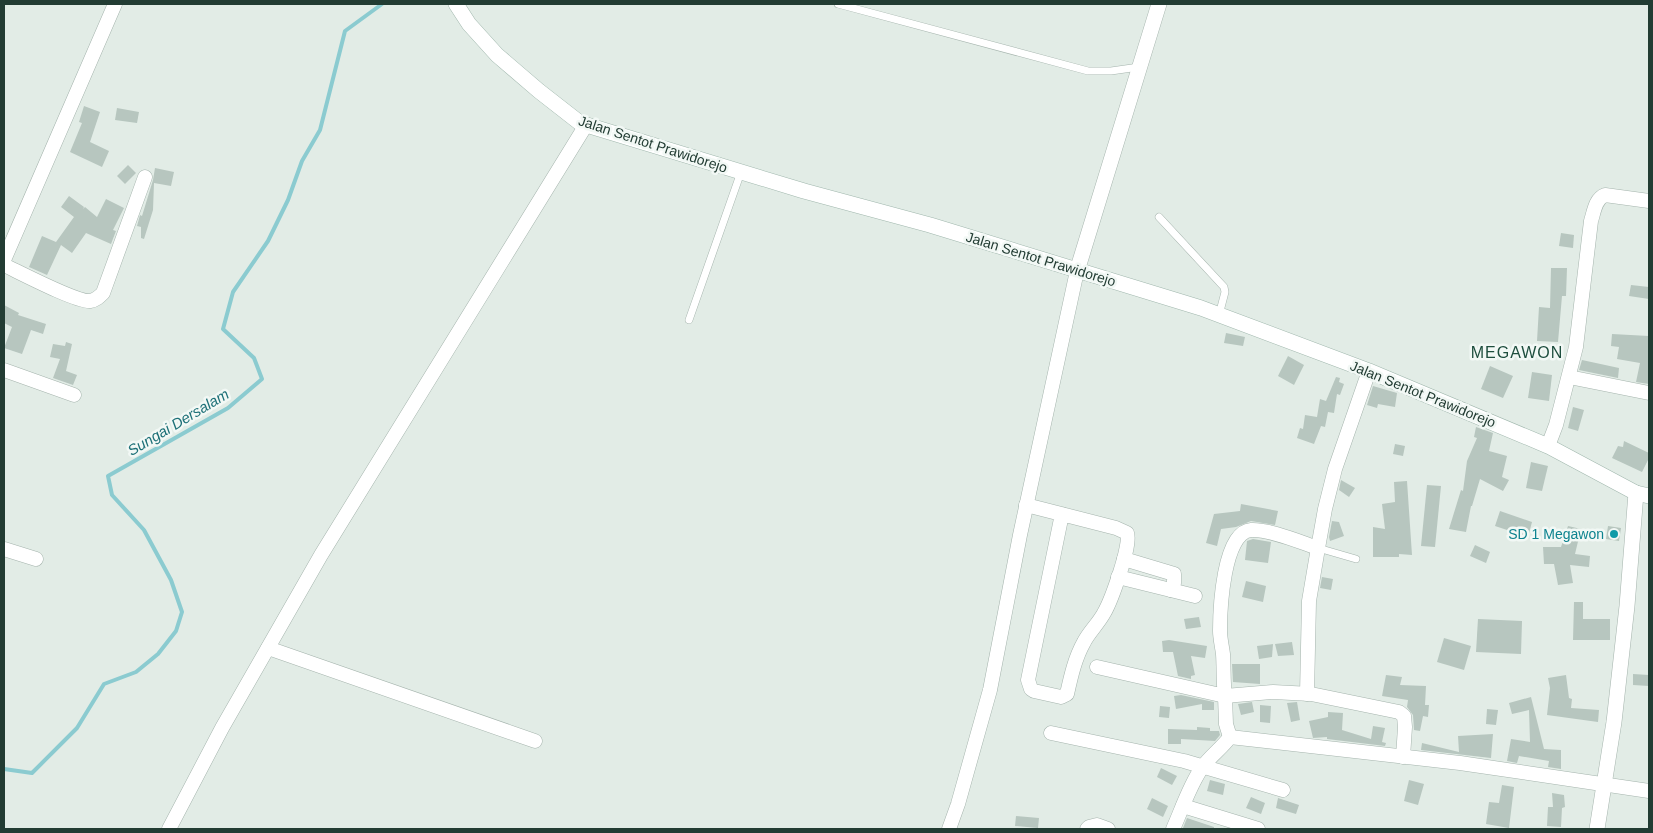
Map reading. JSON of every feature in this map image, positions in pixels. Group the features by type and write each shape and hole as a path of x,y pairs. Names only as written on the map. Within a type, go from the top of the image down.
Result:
{"main road":[{"name":"Jalan Sentot Prawidorejo","path":"456,4 469,24 497,55 580,123 804,191 930,225 1219,315 1369,371 1548,446 1643,495"},
{"path":"1077,271 1159,4"},
{"path":"1597,829 1614,722 1627,606 1643,495"}],"street":[{"path":"4,260 115,4"},
{"path":"169,829 222,728 322,555 586,125"},
{"path":"4,265 74,298 89,301 97,299 102,293 145,177"},
{"path":"1548,446 1556,425 1576,347 1592,221 1598,201 1602,196 1608,195 1649,200"},
{"path":"949,829 990,690 1026,505 1077,271"},
{"path":"4,370 74,395"},
{"path":"1307,694 1309,601 1325,509 1335,469 1369,371"},
{"path":"1568,377 1649,393"},
{"path":"1026,505 1062,514 1127,532 1128,542 1124,559 1104,613 1084,642 1073,667 1067,694 1061,697 1034,691 1031,689 1028,680 1062,514"},
{"path":"1230,737 1226,724 1223,654 1220,632 1227,561 1232,549 1241,534 1250,530 1287,537 1318,548"},
{"path":"4,549 36,558"},
{"path":"1124,559 1174,574 1174,583 1171,590"},
{"path":"1118,576 1195,596"},
{"path":"268,648 534,741"},
{"path":"1098,667 1225,696 1273,692 1307,694 1399,712 1404,716 1405,727 1403,757"},
{"path":"1051,733 1184,761 1283,790"},
{"path":"1230,737 1460,763 1649,791"},
{"path":"1173,829 1202,767 1223,747 1230,737"},
{"path":"1183,806 1258,829"},
{"path":"1087,829 1097,825 1108,829"}],"lane":[{"path":"838,4 1088,71 1111,71 1140,67"},
{"path":"689,320 741,172"},
{"path":"1159,217 1224,288 1226,292 1219,315"},
{"path":"1318,548 1356,559"}],"building":[{"path":"84,106 100,112 90,142 109,151 102,167 70,152 82,123 79,122"},
{"path":"117,108 139,112 137,123 115,120"},
{"path":"128,165 136,173 125,184 117,176"},
{"path":"155,168 174,172 171,186 154,183 153,210 144,239 141,238 141,227 137,226 140,215 142,216"},
{"path":"69,196 84,207 83,209 85,207 97,217 106,199 124,208 113,230 116,231 111,244 86,233 72,253 61,245 47,275 29,267 42,236 56,242 74,217 61,207"},
{"path":"1561,233 1574,235 1573,248 1559,246"},
{"path":"1551,268 1567,268 1566,296 1562,296 1558,342 1537,341 1539,307 1550,308"},
{"path":"1631,285 1649,287 1649,299 1629,296"},
{"path":"4,305 19,313 18,315 46,324 43,334 31,330 22,354 4,348 12,327 4,323"},
{"path":"1226,333 1245,337 1243,346 1224,343"},
{"path":"1612,334 1649,336 1649,384 1636,382 1640,363 1617,359 1619,347 1611,346"},
{"path":"66,342 72,344 66,371 77,375 73,385 53,378 60,359 50,357 53,344 65,346"},
{"path":"1288,356 1304,365 1294,385 1278,376"},
{"path":"1582,360 1619,368 1618,378 1579,370"},
{"path":"1490,366 1513,376 1503,398 1481,389"},
{"path":"1532,372 1552,375 1549,401 1528,398"},
{"path":"1336,377 1340,378 1339,382 1344,384 1340,395 1337,394 1334,413 1328,412 1325,427 1321,426 1314,444 1297,438 1300,428 1303,429 1305,415 1317,417 1320,399 1326,401"},
{"path":"1373,386 1397,393 1395,407 1378,404 1377,408 1367,405"},
{"path":"1573,407 1584,410 1578,431 1568,428"},
{"path":"1476,427 1493,433 1489,451 1507,456 1502,477 1509,480 1503,491 1480,479 1471,506 1466,532 1449,529 1461,490 1463,491 1467,461 1477,438 1474,437"},
{"path":"1624,441 1649,453 1649,458 1642,472 1612,458 1618,446 1623,447"},
{"path":"1395,444 1405,446 1403,456 1393,454"},
{"path":"1531,462 1548,466 1542,491 1526,488"},
{"path":"1341,480 1355,488 1349,497 1339,490"},
{"path":"1407,481 1412,555 1399,554 1399,557 1373,557 1373,527 1385,529 1382,504 1395,502 1394,482"},
{"path":"1427,485 1441,486 1435,547 1421,546"},
{"path":"1241,504 1278,511 1275,525 1251,521 1236,527 1221,529 1217,546 1206,543 1214,514 1240,511"},
{"path":"1500,511 1532,522 1528,537 1495,526"},
{"path":"1332,521 1339,522 1344,536 1330,541 1329,537"},
{"path":"1568,526 1581,529 1575,554 1590,556 1589,567 1570,565 1573,583 1558,585 1554,564 1544,564 1543,547 1561,547"},
{"name":"SD 1 Megawon","path":"1608,526 1621,528 1619,541 1606,539"},
{"path":"1253,539 1271,542 1268,563 1245,560 1247,541"},
{"path":"1475,545 1490,552 1486,563 1470,556"},
{"path":"1322,577 1333,579 1331,590 1320,588"},
{"path":"1246,581 1266,586 1263,602 1242,597"},
{"path":"1574,602 1583,602 1583,619 1610,619 1610,640 1573,640"},
{"path":"1199,617 1201,627 1186,629 1184,619"},
{"path":"1478,619 1522,621 1521,654 1476,652"},
{"path":"1444,638 1471,646 1464,670 1437,662"},
{"path":"1169,640 1207,646 1205,658 1191,656 1195,675 1191,676 1191,679 1178,676 1173,652 1163,652 1162,641"},
{"path":"1292,642 1294,655 1278,656 1275,644"},
{"path":"1273,644 1272,657 1259,659 1257,646"},
{"path":"1232,664 1260,664 1260,684 1233,682"},
{"path":"1633,674 1649,675 1649,686 1633,685"},
{"path":"1386,675 1402,677 1400,685 1426,686 1425,705 1429,705 1428,717 1423,716 1420,731 1414,730 1413,715 1407,707 1408,700 1382,696"},
{"path":"1566,675 1569,698 1572,699 1571,708 1599,710 1598,722 1547,715 1550,688 1548,678"},
{"path":"1181,695 1214,702 1214,710 1202,710 1202,704 1176,709 1174,696"},
{"path":"1531,697 1544,749 1561,750 1561,769 1548,767 1549,761 1519,756 1517,763 1507,761 1511,739 1530,742 1529,710 1512,714 1509,703"},
{"path":"1252,702 1254,712 1241,715 1238,704"},
{"path":"1297,702 1300,720 1291,722 1287,703"},
{"path":"1260,705 1271,706 1270,723 1260,722"},
{"path":"1160,706 1170,707 1169,718 1159,717"},
{"path":"1487,709 1498,710 1496,725 1486,724"},
{"path":"1328,712 1343,713 1342,730 1371,739 1373,726 1385,728 1382,742 1386,743 1385,746 1327,739 1327,737 1313,738 1309,721 1328,717"},
{"path":"1197,727 1210,728 1210,731 1219,731 1220,735 1215,741 1181,739 1181,744 1168,744 1168,729 1197,730"},
{"path":"1493,734 1491,758 1421,750 1422,743 1459,752 1458,736"},
{"path":"1161,768 1177,776 1172,785 1157,777"},
{"path":"1210,780 1225,784 1223,795 1207,791"},
{"path":"1409,780 1424,784 1418,805 1404,801"},
{"path":"1502,785 1514,787 1509,828 1486,824 1489,802 1499,803"},
{"path":"1552,793 1564,795 1565,807 1562,808 1561,827 1547,826 1548,807 1553,807"},
{"path":"1251,797 1265,803 1261,814 1246,808"},
{"path":"1152,798 1168,806 1163,817 1147,809"},
{"path":"1278,798 1299,805 1296,814 1276,808"},
{"path":"1016,816 1039,818 1038,828 1015,826"},
{"path":"1187,818 1214,827 1214,829 1183,828"}],"waterway":[{"name":"Sungai Dersalam","path":"4,769 32,773 77,728 104,684 136,672 158,654 176,631 182,612 171,580 144,530 112,495 108,476 228,408 262,379 254,358 223,329 233,292 268,241 288,200 302,161 320,130 345,31 382,4"}],"place":[{"name":"SD 1 Megawon","path":"1614,534"}],"district":[{"name":"MEGAWON","path":"1517,352"}]}
